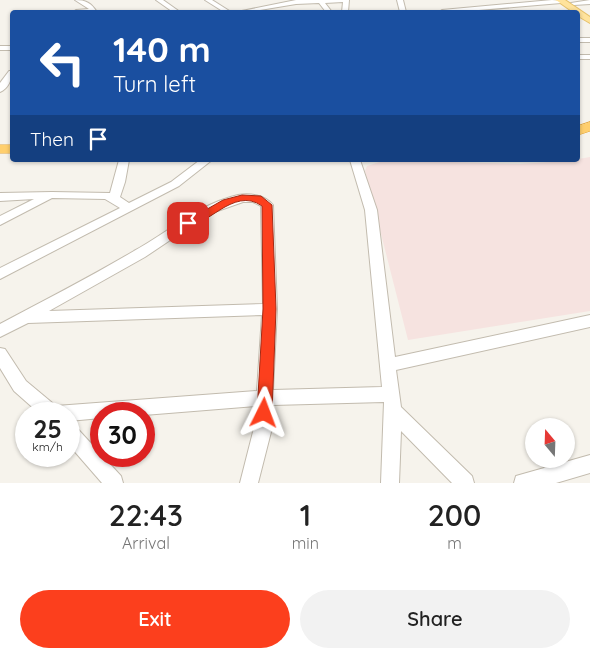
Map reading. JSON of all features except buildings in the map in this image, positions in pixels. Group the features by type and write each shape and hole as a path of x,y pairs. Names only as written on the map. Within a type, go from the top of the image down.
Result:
{"main road":[{"path":"566,1 578,10"},
{"path":"566,1 578,10"}],"street":[{"path":"78,0 90,6 92,10"},
{"path":"159,0 174,10"},
{"path":"208,0 225,10"},
{"path":"251,0 263,8"},
{"path":"258,10 295,1 346,0"},
{"path":"487,0 495,9"},
{"path":"295,1 302,10"},
{"path":"477,10 566,1 590,2"},
{"path":"539,3 549,9"},
{"path":"0,89 10,77"},
{"path":"114,198 120,182 124,162"},
{"path":"0,274 176,184 204,162"},
{"path":"356,162 371,210 388,365 392,403 390,483"},
{"path":"0,222 52,195"},
{"path":"0,197 52,195 105,196 114,198 128,208"},
{"path":"0,331 140,253 204,213 226,202 242,198 258,198 267,205 270,309 264,428 249,483"},
{"path":"26,317 270,309"},
{"path":"388,365 590,321"},
{"path":"0,354 20,386 39,402"},
{"path":"80,412 266,398 392,403 465,483"},
{"path":"80,444 114,483"},
{"path":"523,483 590,464"}],"shaded area":[{"path":"590,157 590,311 408,340 365,171 367,166 380,162 520,164 580,162 580,159"}],"route":[{"path":"188,223 226,202 242,198 258,198 267,205 270,309 264,413"}]}
